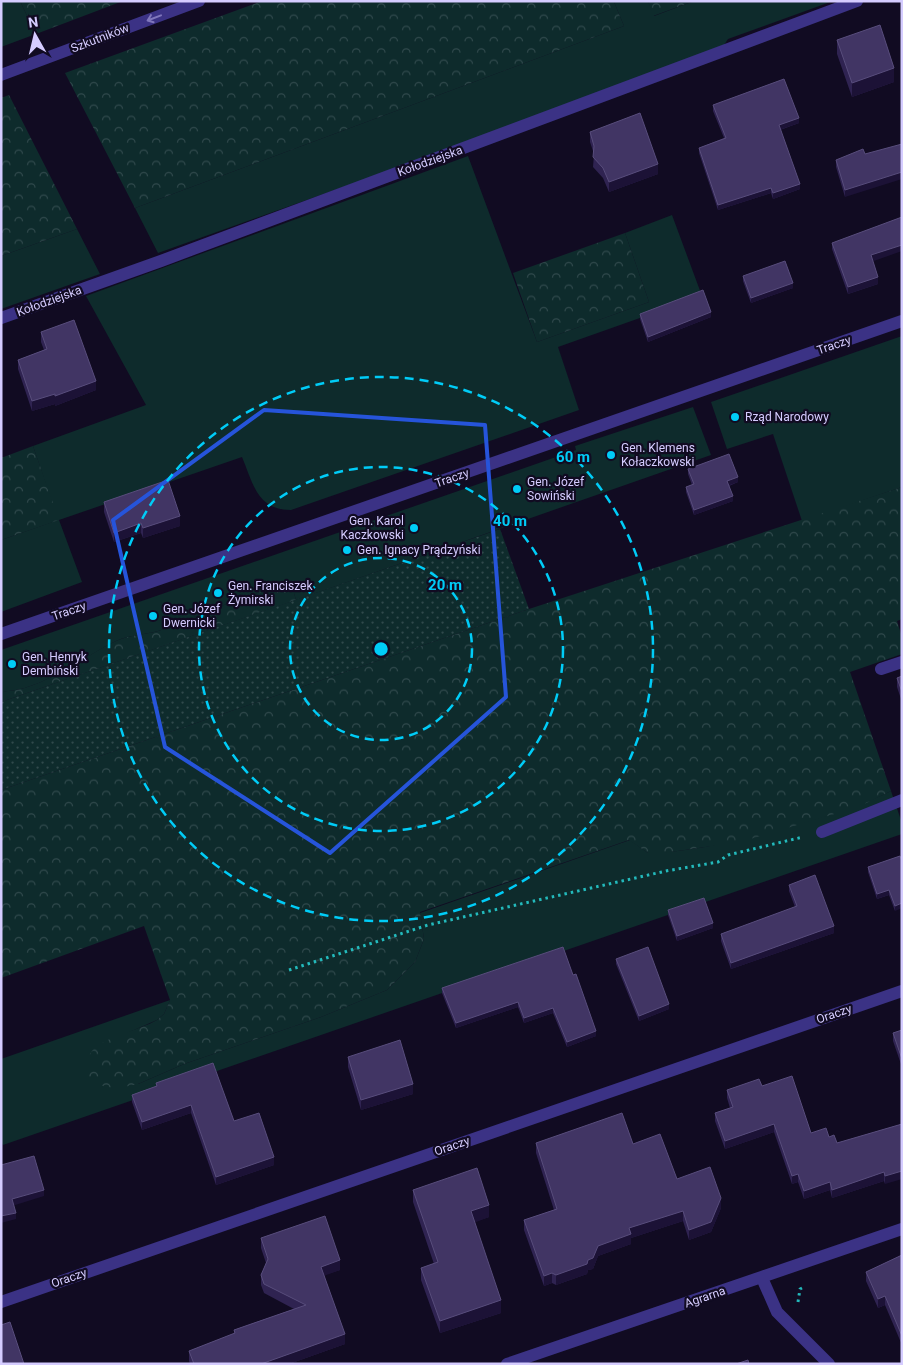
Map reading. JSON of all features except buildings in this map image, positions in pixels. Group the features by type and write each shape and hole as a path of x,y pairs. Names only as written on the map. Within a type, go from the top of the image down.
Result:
{"street":[{"name":"Szkutników","path":"1,75 199,1"},
{"name":"Kołodziejska","path":"1,318 170,258 857,1"},
{"name":"Traczy","path":"1,634 902,321"},
{"path":"881,669 902,662"},
{"path":"822,832 902,800"},
{"name":"Oraczy","path":"1,1302 902,991"},
{"name":"Agrarna","path":"507,1364 902,1229"},
{"path":"762,1278 777,1312 829,1364"}],"path":[{"path":"289,970 428,925 666,871 718,862 728,854 822,832"},
{"path":"797,1308 800,1289 809,1286"}],"highlighted area":[{"path":"264,410 485,425 506,697 330,853 165,747 113,520"}],"green space":[{"path":"1,1 20,1 36,34 1,47"},
{"path":"20,1 123,1 36,34"},
{"path":"262,1 616,1 614,2 624,26 135,208 65,73"},
{"path":"648,1 654,16 694,1 833,1 728,39 724,45 467,143 158,253 135,208 624,26 614,2"},
{"path":"648,1 694,1 653,16"},
{"path":"9,95 77,229 1,256 1,98"},
{"path":"468,156 537,342 649,302 625,233 672,215 702,296 558,347 579,410 291,510 280,509 263,500 253,485 242,457 59,520 82,582 1,612 1,540 58,520 33,446 146,405 86,296"},
{"path":"77,229 100,274 1,309 1,256"},
{"path":"625,233 649,302 537,342 513,273"},
{"path":"902,336 902,487 802,521 773,434 727,449 711,402"},
{"path":"693,407 711,455 296,600 293,590 283,585 158,631 116,641 60,673 29,687 1,691 1,650 576,450 575,446"},
{"path":"33,446 59,520 1,540 1,458"},
{"path":"902,487 902,619 897,621 902,637 902,654 850,672 891,791 858,807 740,842 664,853 648,853 629,840 420,912 424,939 415,962 387,990 321,1017 184,1064 138,1084 119,1088 106,1087 94,1083 86,1074 90,1053 113,1038 157,1020 164,1014 170,1000 144,926 1,978 1,790 529,609"},
{"path":"500,529 529,609 1,790 1,702"},
{"path":"283,585 293,590 296,600 1,702 1,691 29,687 60,673 116,641 158,631"},
{"path":"891,791 902,823 902,834 3,1145 1,1142 1,1059 170,1000 164,1014 157,1020 102,1044 138,1084 184,1064 321,1017 387,990 415,962 424,939 420,913 630,840 648,853 710,846 817,819 862,804"}],"place":[{"name":"Rząd Narodowy","path":"735,417"},
{"name":"Gen. Klemens Kołaczkowski","path":"611,455"},
{"name":"Gen. Józef Sowiński","path":"517,489"},
{"name":"Gen. Karol Kaczkowski","path":"414,528"},
{"name":"Gen. Ignacy Prądzyński","path":"347,550"},
{"name":"Gen. Franciszek Żymirski","path":"218,593"},
{"name":"Gen. Józef Dwernicki","path":"153,616"},
{"name":"Gen. Henryk Dembiński","path":"12,664"}]}
